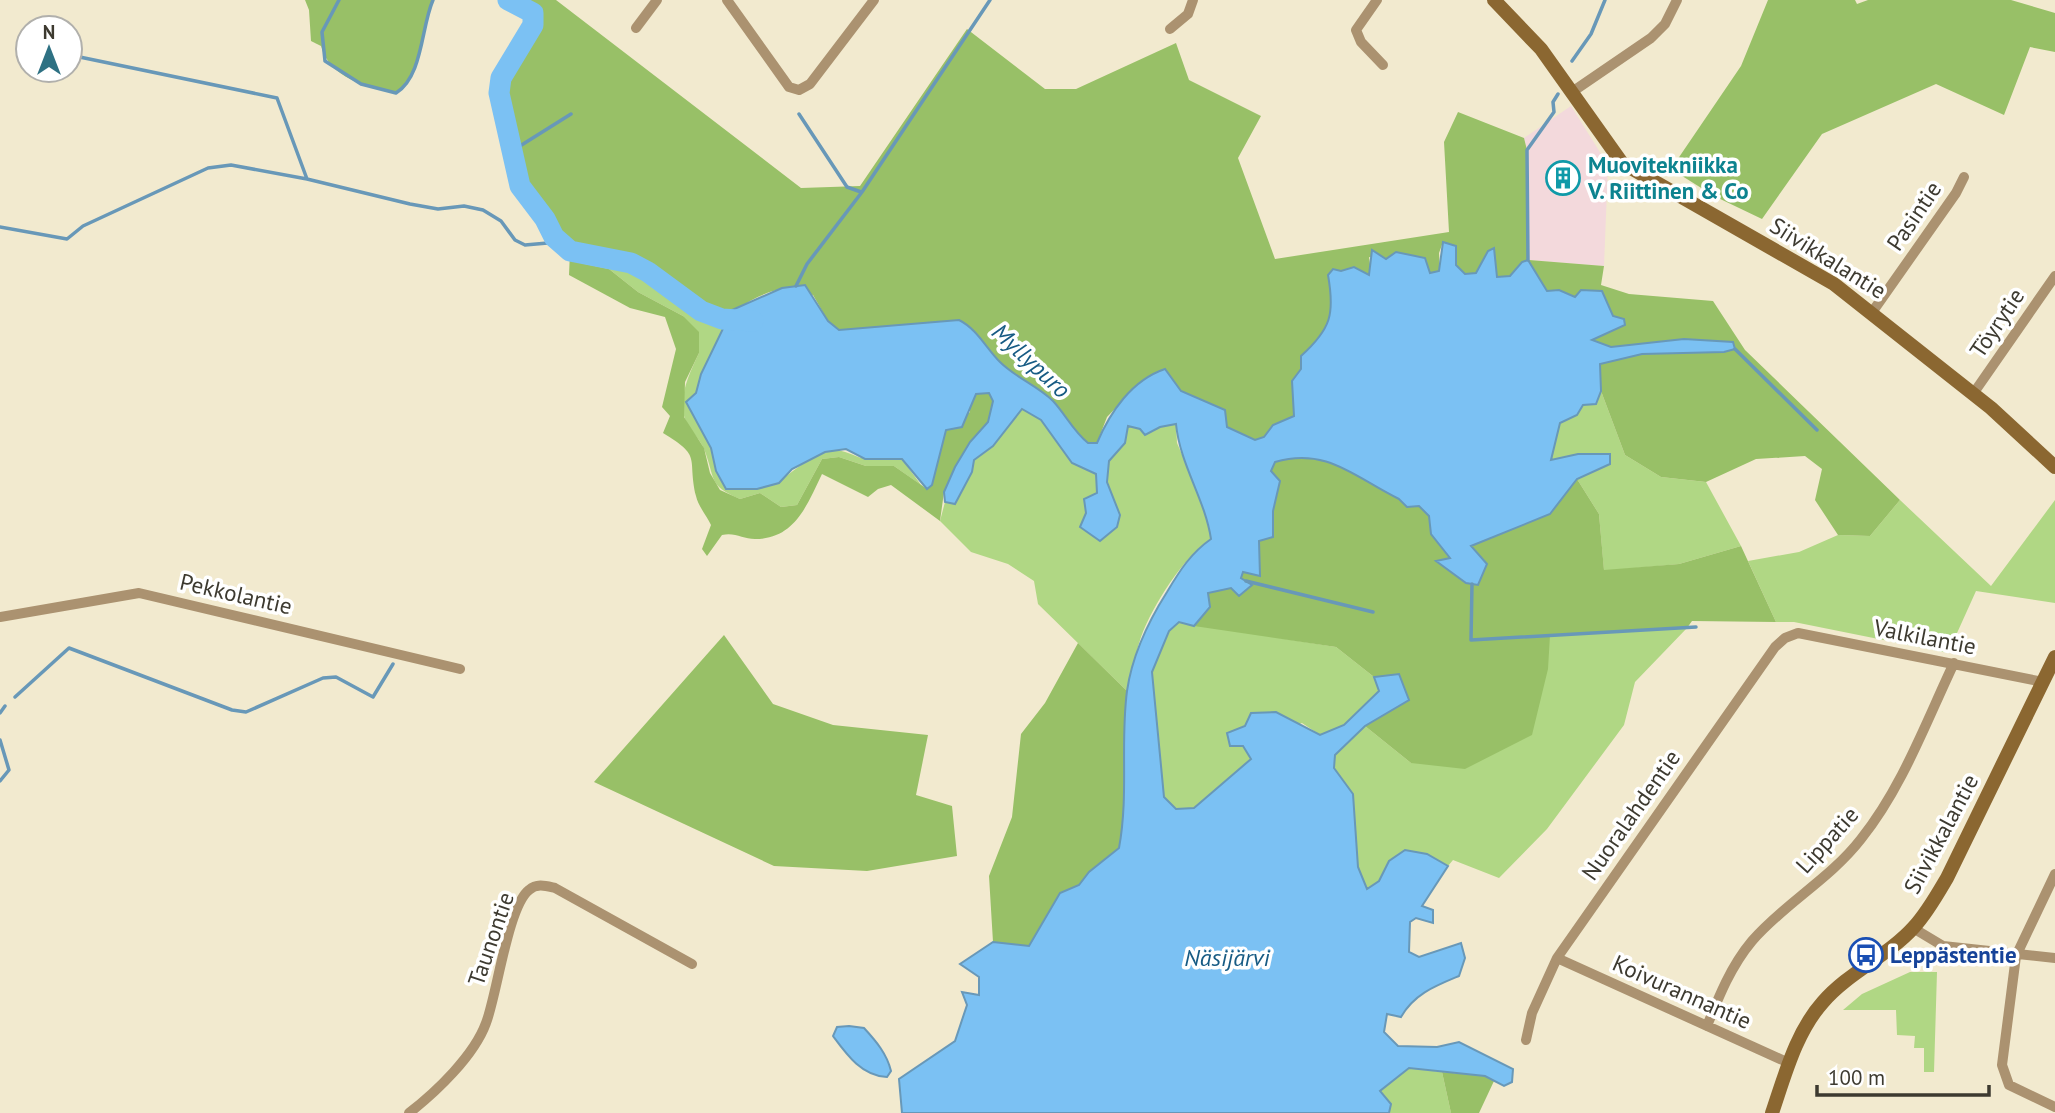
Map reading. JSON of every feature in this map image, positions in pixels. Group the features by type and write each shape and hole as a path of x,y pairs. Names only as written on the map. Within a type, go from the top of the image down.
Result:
{"main road":[{"name":"Siivikkalantie","path":"1494,0 1528,34 1616,157 1629,168 1805,266 1873,312 1973,394 2055,467"},
{"name":"Siivikkalantie","path":"1772,1113 1802,1032 1824,1001 1913,928 1947,878 2055,657"}],"street":[{"path":"636,28 657,0"},
{"path":"727,0 789,87 799,89 810,84 874,0"},
{"path":"1170,29 1188,14 1193,0"},
{"path":"1377,0 1356,30 1361,42 1382,65"},
{"path":"1572,92 1651,38 1665,24 1676,0"},
{"name":"Pasintie","path":"1873,312 1956,193 1964,177"},
{"name":"Töyrytie","path":"1973,394 2055,276"},
{"name":"Pekkolantie","path":"0,617 139,593 460,670"},
{"name":"Valkilantie","path":"1798,633 2043,682"},
{"name":"Nuoralahdentie","path":"1526,1040 1532,1013 1557,958 1775,647 1785,638 1798,633"},
{"name":"Lippatie","path":"1707,1026 1738,959 1753,940 1823,880 1861,839 1880,812 1954,663"},
{"path":"2055,874 2016,956 2003,1075 2009,1085 2055,1107"},
{"name":"Taunontie","path":"409,1113 435,1092 485,1025 513,923 522,897 530,888 541,885 555,888 692,964"},
{"path":"1913,928 1943,946 2016,956 2055,958"},
{"name":"Koivurannantie","path":"1557,958 1789,1063"}],"shaded area":[{"path":"1571,106 1608,165 1604,266 1528,260 1527,150 1524,138"}],"green space":[{"path":"305,0 433,0 416,63 405,85 396,93 373,88 351,79 332,66 321,46 311,41 309,10"},
{"path":"508,0 556,0 801,188 860,186 967,29 1045,89 1076,89 1176,43 1189,80 1261,116 1238,158 1275,259 1449,232 1444,142 1458,112 1524,138 1527,150 1529,260 1604,266 1601,285 1629,294 1713,301 1745,350 1900,500 1870,536 1838,535 1815,500 1822,469 1805,456 1756,459 1706,482 1661,477 1625,455 1601,391 1600,364 1642,354 1724,352 1684,339 1611,347 1591,340 1624,319 1613,316 1602,291 1575,298 1559,290 1547,291 1522,262 1510,276 1497,278 1493,249 1488,251 1476,273 1465,274 1456,266 1456,246 1443,242 1439,253 1440,271 1430,273 1369,257 1369,275 1341,271 1328,275 1331,300 1328,320 1319,337 1301,356 1301,369 1292,381 1294,416 1273,425 1264,437 1254,440 1227,427 1225,410 1181,391 1136,387 1107,417 1097,443 1088,443 1053,401 1006,368 976,334 959,320 839,330 828,321 813,295 785,289 753,299 727,320 706,313 637,266 572,252 585,264 609,269 638,292 683,316 699,332 699,353 685,382 684,417 704,448 710,473 720,490 740,499 760,493 781,507 797,505 822,459 839,457 866,466 894,466 927,489 932,485 946,430 970,412 970,401 976,394 989,393 993,401 988,422 970,442 944,492 940,521 891,485 878,489 868,497 822,474 805,508 790,527 769,537 755,539 722,535 707,556 702,549 711,525 697,500 689,453 663,433 670,416 662,407 676,349 665,317 630,308 569,275 570,251 554,237 545,219 520,186 499,93 506,72 529,34 533,13"},
{"path":"1768,0 1855,0 1857,4 1868,0 2011,0 2055,13 2055,52 2030,47 2004,115 1936,84 1822,134 1762,219 1714,196 1671,169 1741,66"},
{"path":"570,251 611,258 640,268 706,314 727,320 701,374 696,393 686,402 711,448 716,471 746,486 765,487 774,484 817,455 840,451 869,459 902,459 921,485 894,466 866,466 839,457 822,459 797,505 781,507 760,493 740,499 722,490 714,480 702,445 684,416 684,391 699,353 683,316 638,292 609,269 585,264"},
{"path":"1601,391 1625,455 1661,477 1706,482 1741,546 1679,564 1604,571 1599,514 1577,479 1609,464 1578,454 1551,461 1560,423 1577,415 1583,404 1596,404"},
{"path":"1022,409 1041,420 1072,463 1096,473 1097,493 1080,526 1111,500 1108,464 1122,443 1127,426 1152,432 1160,427 1176,424 1177,443 1206,509 1211,539 1180,569 1153,611 1141,637 1127,691 1038,604 1034,581 1008,564 971,552 940,521 945,502 955,504 969,477 974,460 993,446"},
{"path":"1299,455 1337,463 1399,499 1407,507 1419,506 1429,516 1431,534 1450,558 1437,562 1466,583 1477,585 1481,576 1470,546 1549,514 1577,479 1599,514 1604,570 1679,564 1741,546 1776,622 1692,621 1687,628 1550,635 1548,669 1532,735 1465,769 1411,763 1365,726 1409,700 1399,674 1374,677 1336,647 1194,626 1210,607 1207,593 1231,588 1243,572 1260,576 1259,541 1273,537 1273,511 1280,482 1271,471 1275,462"},
{"path":"1900,500 1991,586 2055,500 2055,603 1976,591 1948,653 1794,622 1776,622 1748,561 1799,552 1838,535 1870,536"},
{"path":"1179,622 1336,647 1374,677 1379,691 1344,725 1320,735 1302,723 1243,746 1252,758 1194,808 1176,809 1164,797 1152,672 1169,631"},
{"path":"1687,628 1635,682 1624,725 1547,829 1499,878 1453,860 1448,866 1427,854 1389,861 1379,881 1367,890 1358,867 1353,795 1334,768 1335,755 1365,726 1411,763 1550,635"},
{"path":"724,635 773,704 833,725 928,735 916,795 952,806 957,856 867,871 774,866 594,782"},
{"path":"1078,643 1127,691 1126,814 1119,848 1089,872 1079,885 1060,893 1029,946 993,942 989,876 1012,817 1021,734 1045,703"},
{"path":"1910,972 1937,972 1934,1072 1924,1072 1924,1048 1914,1048 1915,1036 1897,1035 1896,1010 1843,1010 1862,994"},
{"path":"1409,1068 1442,1072 1451,1113 1389,1113 1391,1104 1379,1091"},
{"path":"1442,1072 1485,1076 1494,1081 1479,1113 1451,1113"}],"water":[{"name":"Näsijärvi","path":"1443,242 1456,246 1456,265 1465,274 1476,273 1488,251 1494,248 1497,277 1510,276 1522,262 1528,260 1547,291 1559,290 1575,297 1581,290 1602,291 1613,316 1624,319 1625,325 1592,340 1611,347 1684,339 1733,342 1735,349 1724,352 1642,354 1600,364 1601,391 1596,404 1583,405 1577,415 1560,423 1551,460 1578,454 1610,454 1610,464 1577,479 1550,514 1471,546 1487,564 1478,585 1466,583 1436,561 1450,558 1431,534 1429,516 1419,506 1407,507 1399,499 1325,461 1293,458 1275,462 1271,471 1280,481 1273,511 1273,537 1259,541 1260,576 1243,572 1241,578 1252,585 1239,596 1231,588 1208,593 1210,607 1194,626 1179,622 1169,631 1152,672 1164,797 1176,809 1194,808 1251,759 1243,746 1230,746 1227,733 1245,726 1251,713 1276,712 1320,735 1344,725 1379,691 1374,677 1399,674 1409,700 1365,726 1335,755 1334,768 1353,794 1358,867 1367,889 1379,881 1389,861 1405,850 1427,854 1448,866 1422,906 1433,910 1433,923 1416,918 1410,922 1409,952 1419,957 1461,943 1465,958 1459,976 1419,997 1401,1017 1387,1014 1384,1032 1398,1046 1437,1047 1459,1042 1513,1069 1512,1082 1504,1086 1485,1076 1409,1068 1380,1091 1391,1104 1389,1113 902,1113 899,1079 955,1041 967,1005 962,992 979,995 979,977 960,964 993,942 1029,946 1060,893 1079,885 1089,872 1119,848 1123,808 1125,710 1133,665 1147,627 1181,569 1211,539 1208,524 1182,454 1176,424 1160,427 1145,435 1140,429 1128,426 1125,443 1109,461 1107,482 1120,515 1117,527 1100,541 1080,527 1086,513 1084,499 1097,493 1096,474 1072,463 1041,420 1022,409 993,446 974,460 972,472 955,504 945,502 944,492 955,467 970,442 988,422 993,401 989,393 976,394 962,427 946,430 932,485 927,489 902,459 865,459 846,449 825,452 792,469 779,483 757,489 726,489 716,471 711,448 686,402 696,393 701,374 732,310 782,288 805,285 828,321 839,330 959,320 976,334 1006,368 1053,401 1088,443 1097,443 1108,420 1132,389 1165,369 1181,391 1225,410 1227,427 1255,440 1264,437 1273,425 1294,416 1292,381 1301,369 1301,356 1325,329 1331,300 1328,275 1333,269 1341,271 1354,267 1369,275 1372,250 1386,259 1396,252 1425,258 1430,273 1439,271"},
{"path":"837,1027 864,1028 877,1043 891,1071 887,1077 863,1069 833,1036"}],"waterway":[{"name":"Myllypuro","path":"339,0 322,32 325,61 361,84 396,93 405,85 416,63 433,0"},
{"name":"Myllypuro","path":"508,0 533,13 533,25 501,78 499,93 520,186 545,219 554,237 570,251 631,263 648,272 701,311 722,319 753,321"},
{"path":"796,286 807,264 862,192 990,0"},
{"path":"1572,61 1591,34 1605,0"},
{"path":"84,58 277,98 307,179"},
{"path":"1528,260 1527,150 1554,112 1553,102 1558,94"},
{"path":"512,151 571,114"},
{"path":"799,114 847,187 861,192"},
{"path":"0,227 67,239 83,226 208,168 231,165 307,179 410,204 438,209 464,206 483,210 501,221 515,240 525,245 559,242"},
{"path":"1735,349 1817,430"},
{"path":"1246,581 1373,612"},
{"path":"1472,584 1471,640 1696,627"},
{"path":"15,697 69,648 232,710 246,712 323,678 336,677 373,697 393,664"},
{"path":"0,713 5,706"},
{"path":"0,740 9,770 0,781"}],"place":[{"name":"Muovitekniikka V. Riittinen & Co","path":"1563,178"},
{"name":"Leppästentie","path":"1866,955"}]}
